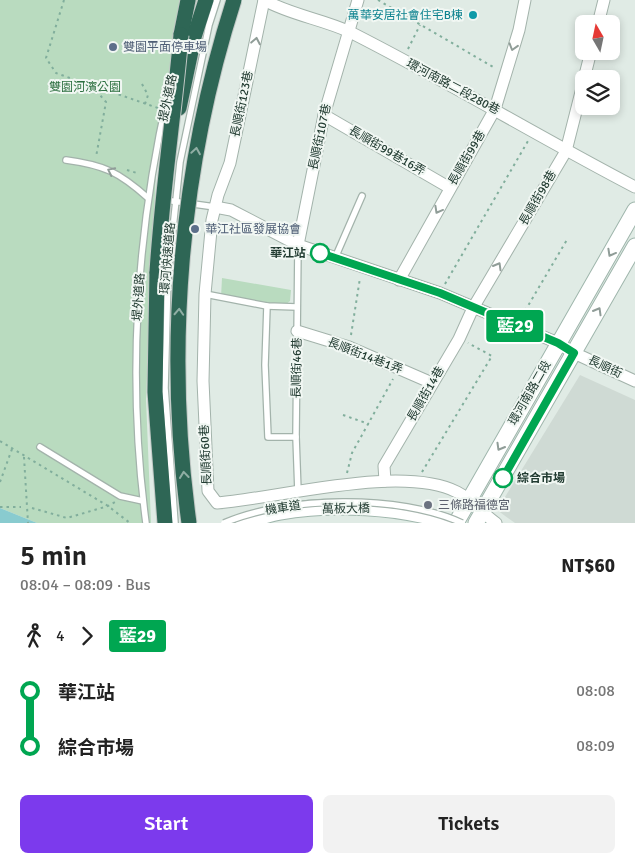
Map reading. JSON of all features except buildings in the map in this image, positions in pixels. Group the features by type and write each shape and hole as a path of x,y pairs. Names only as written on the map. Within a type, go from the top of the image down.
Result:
{"highway":[{"path":"171,146 181,35 188,0"},
{"name":"環河快速道路","path":"165,523 155,392 155,331 161,210 171,146 194,38 206,0"},
{"name":"環河快速道路","path":"190,523 179,397 178,331 182,267 189,196 200,127 223,35 234,0"}],"street":[{"name":"環河南路二段280巷","path":"264,0 278,8 347,31 495,109 566,151 635,187"},
{"name":"長順街123巷","path":"214,207 230,164 264,0"},
{"name":"長順街107巷","path":"298,245 324,115 347,31 358,0"},
{"name":"長順街99巷","path":"399,280 495,109 525,0"},
{"path":"600,15 604,0"},
{"name":"長順街99巷16弄","path":"324,115 450,188"},
{"name":"長順街98巷","path":"473,308 566,151 575,115"},
{"name":"長順街","path":"214,207 231,210 298,245 440,293 558,343 574,353 635,382"},
{"name":"長順街60巷","path":"214,207 205,294 203,381 208,491 218,503 385,481 416,483 457,492 469,501 479,518 496,523"},
{"name":"環河南路二段","path":"456,523 558,343 592,289 635,210"},
{"name":"環河南路二段","path":"479,518 635,246"},
{"name":"長順街14巷","path":"385,481 384,466 459,339 473,308"},
{"name":"長順街14巷1弄","path":"297,332 349,347 432,383"},
{"name":"萬板大橋","path":"243,523 279,512 329,508 380,508 413,513 450,523"}],"lane":[{"name":"提外道路","path":"148,198 165,110 194,0"},
{"path":"175,523 169,452 165,344 168,276 175,202 184,142 209,25 217,0"},
{"path":"66,160 96,164 126,178 148,198 214,207"},
{"path":"335,258 362,196"},
{"name":"堤外道路","path":"146,523 139,463 136,398 138,300 148,198"},
{"name":"長順街46巷","path":"298,245 296,438 298,492"},
{"path":"205,294 267,306 297,307"},
{"path":"267,306 265,364 268,438 296,438"},
{"path":"40,447 120,496 143,500"},
{"name":"機車道","path":"224,523 279,506 333,502 384,503 449,517 462,523"}],"path":[{"path":"64,0 50,39 46,58 56,73 165,110"},
{"path":"378,0 505,74"},
{"path":"403,60 420,25"},
{"path":"142,84 148,95 145,104"},
{"path":"92,86 106,102 96,158 104,161"},
{"path":"440,293 534,132"},
{"path":"120,167 137,173"},
{"path":"515,326 568,238"},
{"path":"349,347 362,267"},
{"path":"416,483 492,356 459,339"},
{"path":"346,486 348,464 399,368"},
{"path":"343,415 369,424"},
{"path":"0,441 108,506 130,523"},
{"path":"0,482 12,448"},
{"path":"23,455 26,465 28,523"},
{"path":"32,508 67,518 114,504 120,496"},
{"path":"0,507 21,507"}],"shaded area":[{"path":"580,375 635,400 635,523 515,523 497,510"}],"green space":[{"name":"雙園河濱公園","path":"0,0 197,0 157,148 146,399 151,523 37,523 0,508"},
{"path":"222,278 291,290 290,301 285,305 259,301 259,304 221,297"}],"water":[{"path":"0,508 37,523 0,523"}],"bus line":[{"name":"藍29","path":"320,253 440,293 558,343 574,353 503,478"}],"place":[{"name":"萬華安居社會住宅B棟","path":"473,15"},
{"name":"雙園平面停車場","path":"113,47"},
{"name":"華江社區發展協會","path":"195,229"},
{"name":"華江站","path":"320,253"},
{"name":"綜合市場","path":"503,478"},
{"name":"三條路福德宮","path":"428,505"}]}
